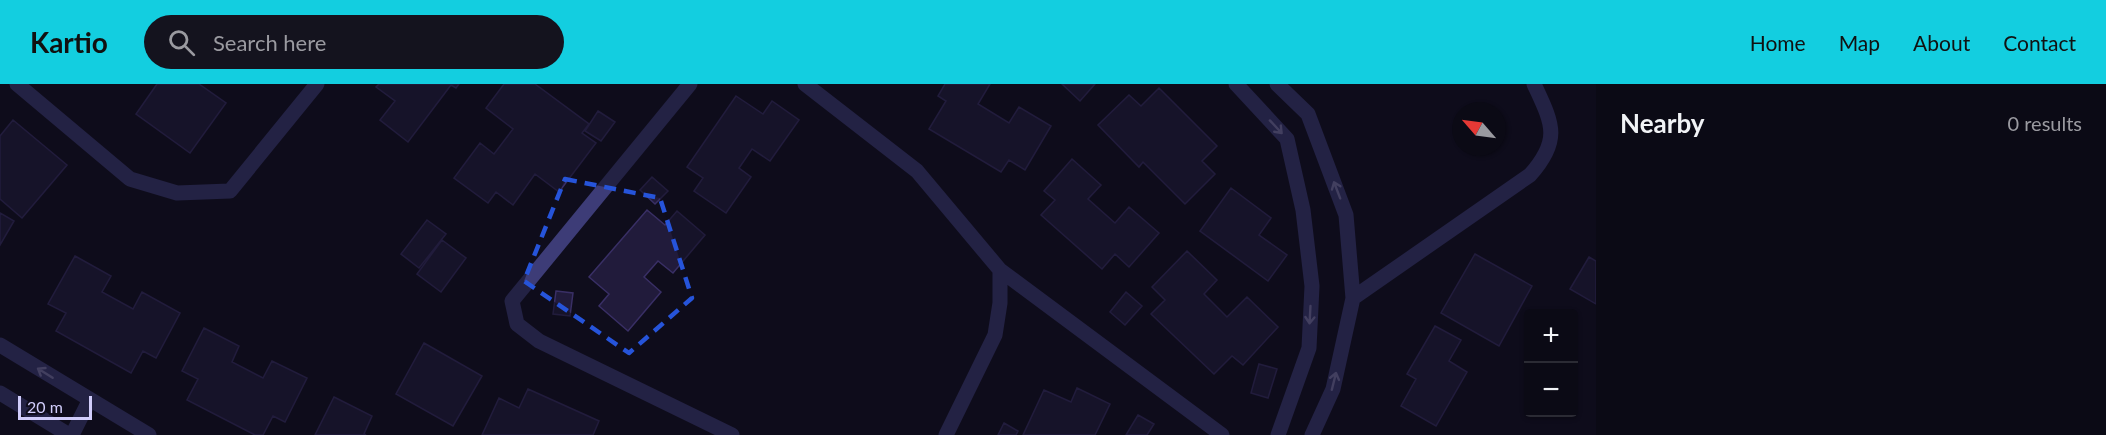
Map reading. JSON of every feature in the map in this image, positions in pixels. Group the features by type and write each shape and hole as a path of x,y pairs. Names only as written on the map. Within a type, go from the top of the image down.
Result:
{"street":[{"path":"17,84 130,179 177,193 230,191 317,84"},
{"path":"690,84 512,301 517,324 539,341 732,435"},
{"path":"805,84 917,171 1000,270 1222,435"},
{"path":"1236,84 1287,139 1303,210 1312,286 1309,348 1278,435"},
{"path":"1277,84 1308,114 1346,215 1353,297 1333,389 1312,435"},
{"path":"1353,297 1530,175 1544,159 1552,122 1534,84"},
{"path":"946,435 995,335 1000,303 1000,270"},
{"path":"0,345 89,401 149,435"},
{"path":"0,393 71,435 89,401"}],"highlighted area":[{"path":"565,179 660,198 692,298 629,353 524,281"}],"building":[{"path":"157,84 199,84 226,103 190,153 136,114"},
{"path":"379,84 459,84 456,88 451,85 408,142 380,120 395,101 376,87"},
{"path":"504,84 535,84 589,124 582,133 596,143 559,192 535,174 513,205 496,192 488,203 454,178 480,143 494,154 513,129 486,108"},
{"path":"945,84 990,84 978,104 1009,123 1019,107 1051,126 1025,170 1009,160 1001,172 929,129 946,101 938,96"},
{"path":"1062,84 1095,84 1080,101"},
{"path":"1159,88 1217,146 1202,161 1215,174 1185,204 1143,162 1139,167 1098,125 1129,95 1141,106"},
{"path":"736,96 763,114 772,101 799,120 770,161 752,149 739,168 751,177 726,213 694,191 703,178 687,167"},
{"path":"598,111 615,122 601,141 585,131"},
{"path":"13,120 67,165 22,218 0,199 0,136"},
{"path":"1072,159 1101,185 1088,199 1115,223 1129,207 1159,233 1129,267 1115,254 1102,269 1041,215 1055,200 1044,191"},
{"path":"652,177 668,191 655,204 640,190"},
{"path":"1231,188 1271,218 1259,235 1287,255 1268,281 1200,231"},
{"path":"647,210 665,225 677,211 705,235 673,273 658,261 644,277 661,292 628,331 599,306 609,294 589,277"},
{"path":"0,213 14,221 0,245"},
{"path":"427,220 446,234 419,268 401,254"},
{"path":"442,240 466,258 441,292 417,274"},
{"path":"1187,251 1217,280 1204,294 1227,317 1247,297 1278,327 1243,365 1232,356 1214,374 1151,314 1165,300 1152,287"},
{"path":"1475,254 1532,286 1499,346 1441,313"},
{"path":"75,256 111,276 102,292 133,309 142,292 180,313 156,358 143,351 131,373 56,331 66,313 48,304"},
{"path":"1589,257 1596,261 1596,304 1570,289"},
{"path":"556,291 573,293 570,316 553,314"},
{"path":"1126,292 1142,306 1125,325 1110,312"},
{"path":"1435,326 1461,340 1449,361 1467,372 1436,426 1401,406 1416,379 1407,374"},
{"path":"204,328 239,346 232,362 263,378 272,361 307,378 285,422 273,416 263,435 255,435 187,400 198,379 182,371"},
{"path":"424,343 482,376 453,426 396,394"},
{"path":"1259,364 1277,369 1268,398 1251,393"},
{"path":"1077,388 1110,404 1095,435 1023,435 1044,390 1071,402"},
{"path":"528,389 599,421 593,435 482,435 499,398 519,408"},
{"path":"334,397 372,416 364,434 366,435 315,435"},
{"path":"1138,415 1154,424 1147,435 1126,435"},
{"path":"1004,423 1018,431 1016,435 998,435"}]}
